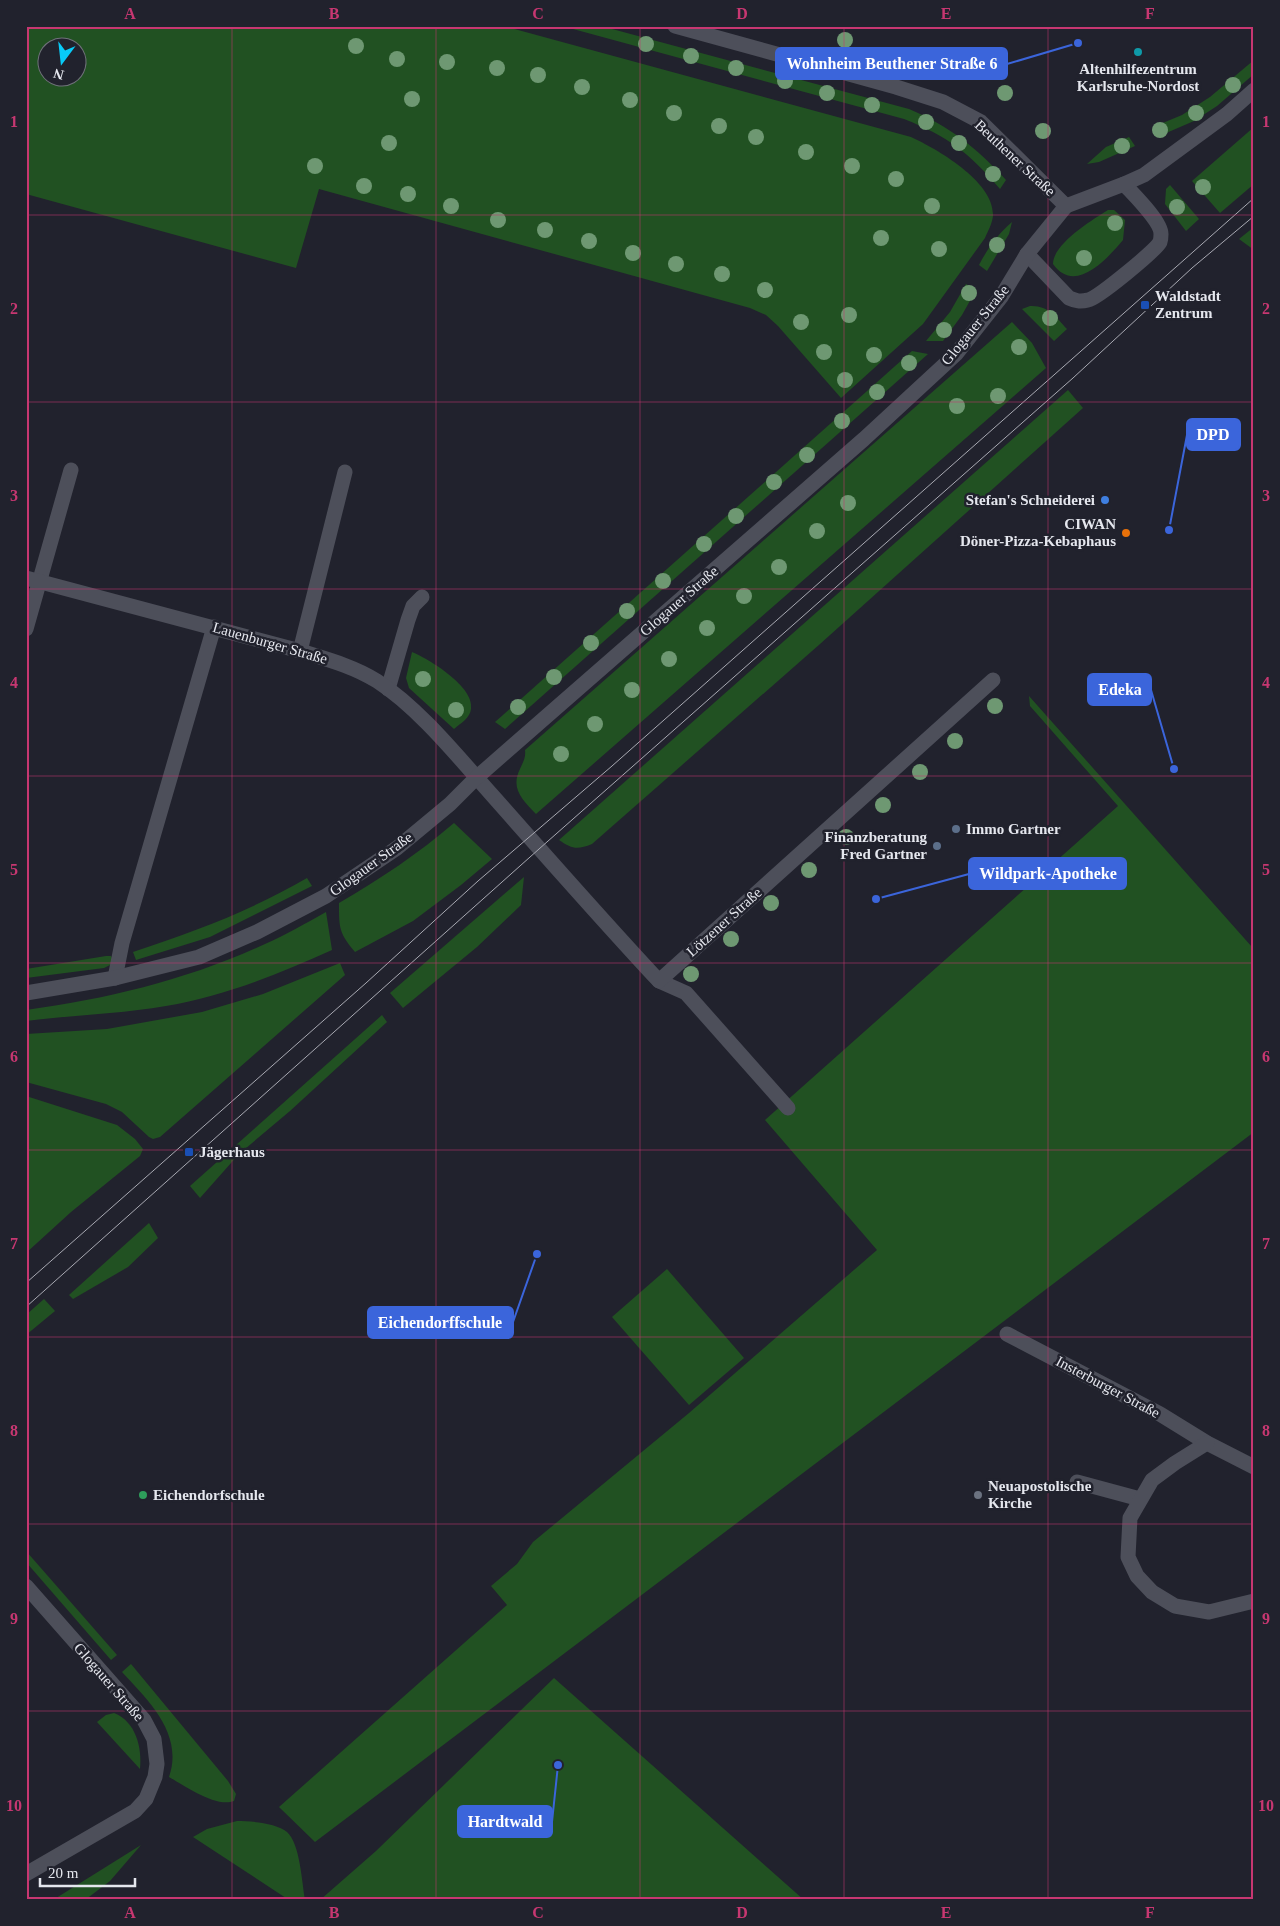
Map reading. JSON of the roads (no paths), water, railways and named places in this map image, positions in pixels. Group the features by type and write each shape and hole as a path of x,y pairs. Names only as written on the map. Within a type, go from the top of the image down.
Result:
{"street":[{"name":"Beuthener Straße","path":"674,26 855,75 943,102 981,122 1066,206"},
{"path":"1066,206 1144,175 1226,114 1254,90"},
{"path":"1027,254 1069,298 1077,302 1089,300 1100,295 1152,251 1159,242 1161,232 1153,217 1124,184"},
{"name":"Glogauer Straße","path":"26,993 115,978 199,957 257,932 326,896 397,848 450,804 476,778 856,446 956,354 1001,297 1027,254 1066,206"},
{"path":"26,628 33,580 71,470"},
{"path":"300,651 345,472"},
{"name":"Lauenburger Straße","path":"33,580 214,627 340,663 376,680 402,700 456,754 476,778"},
{"path":"388,689 410,613 413,606 422,597"},
{"path":"115,978 125,934 214,627"},
{"name":"Lötzener Straße","path":"659,981 993,680"},
{"path":"476,778 564,879 659,981 686,993 788,1108"},
{"name":"Insterburger Straße","path":"1007,1334 1160,1414 1207,1443 1254,1467"},
{"path":"1207,1443 1174,1462 1152,1480 1130,1518 1128,1557 1137,1576 1152,1592 1175,1606 1209,1612 1254,1601"},
{"path":"1077,1482 1140,1499"},
{"name":"Glogauer Straße","path":"26,1586 144,1720 154,1739 157,1764 156,1777 146,1799 135,1811 26,1874"}],"tram line":[{"path":"26,1283 366,983 478,881 612,766 1254,198"},
{"path":"26,1307 539,849 1073,378 1192,268 1254,216"}],"place":[{"name":"Wohnheim Beuthener Straße 6","path":"1078,43"},
{"name":"Altenhilfezentrum Karlsruhe-Nordost","path":"1138,52"},
{"name":"Waldstadt Zentrum","path":"1145,305"},
{"name":"Stefan's Schneiderei","path":"1105,500"},
{"name":"DPD","path":"1169,530"},
{"name":"CIWAN Döner-Pizza-Kebaphaus","path":"1126,533"},
{"name":"Edeka","path":"1174,769"},
{"name":"Immo Gartner","path":"956,829"},
{"name":"Finanzberatung Fred Gartner","path":"937,846"},
{"name":"Wildpark-Apotheke","path":"876,899"},
{"name":"Jägerhaus","path":"189,1152"},
{"name":"Eichendorffschule","path":"537,1254"},
{"name":"Eichendorfschule","path":"143,1495"},
{"name":"Neuapostolische Kirche","path":"978,1495"},
{"name":"Hardtwald","path":"558,1765"}]}
